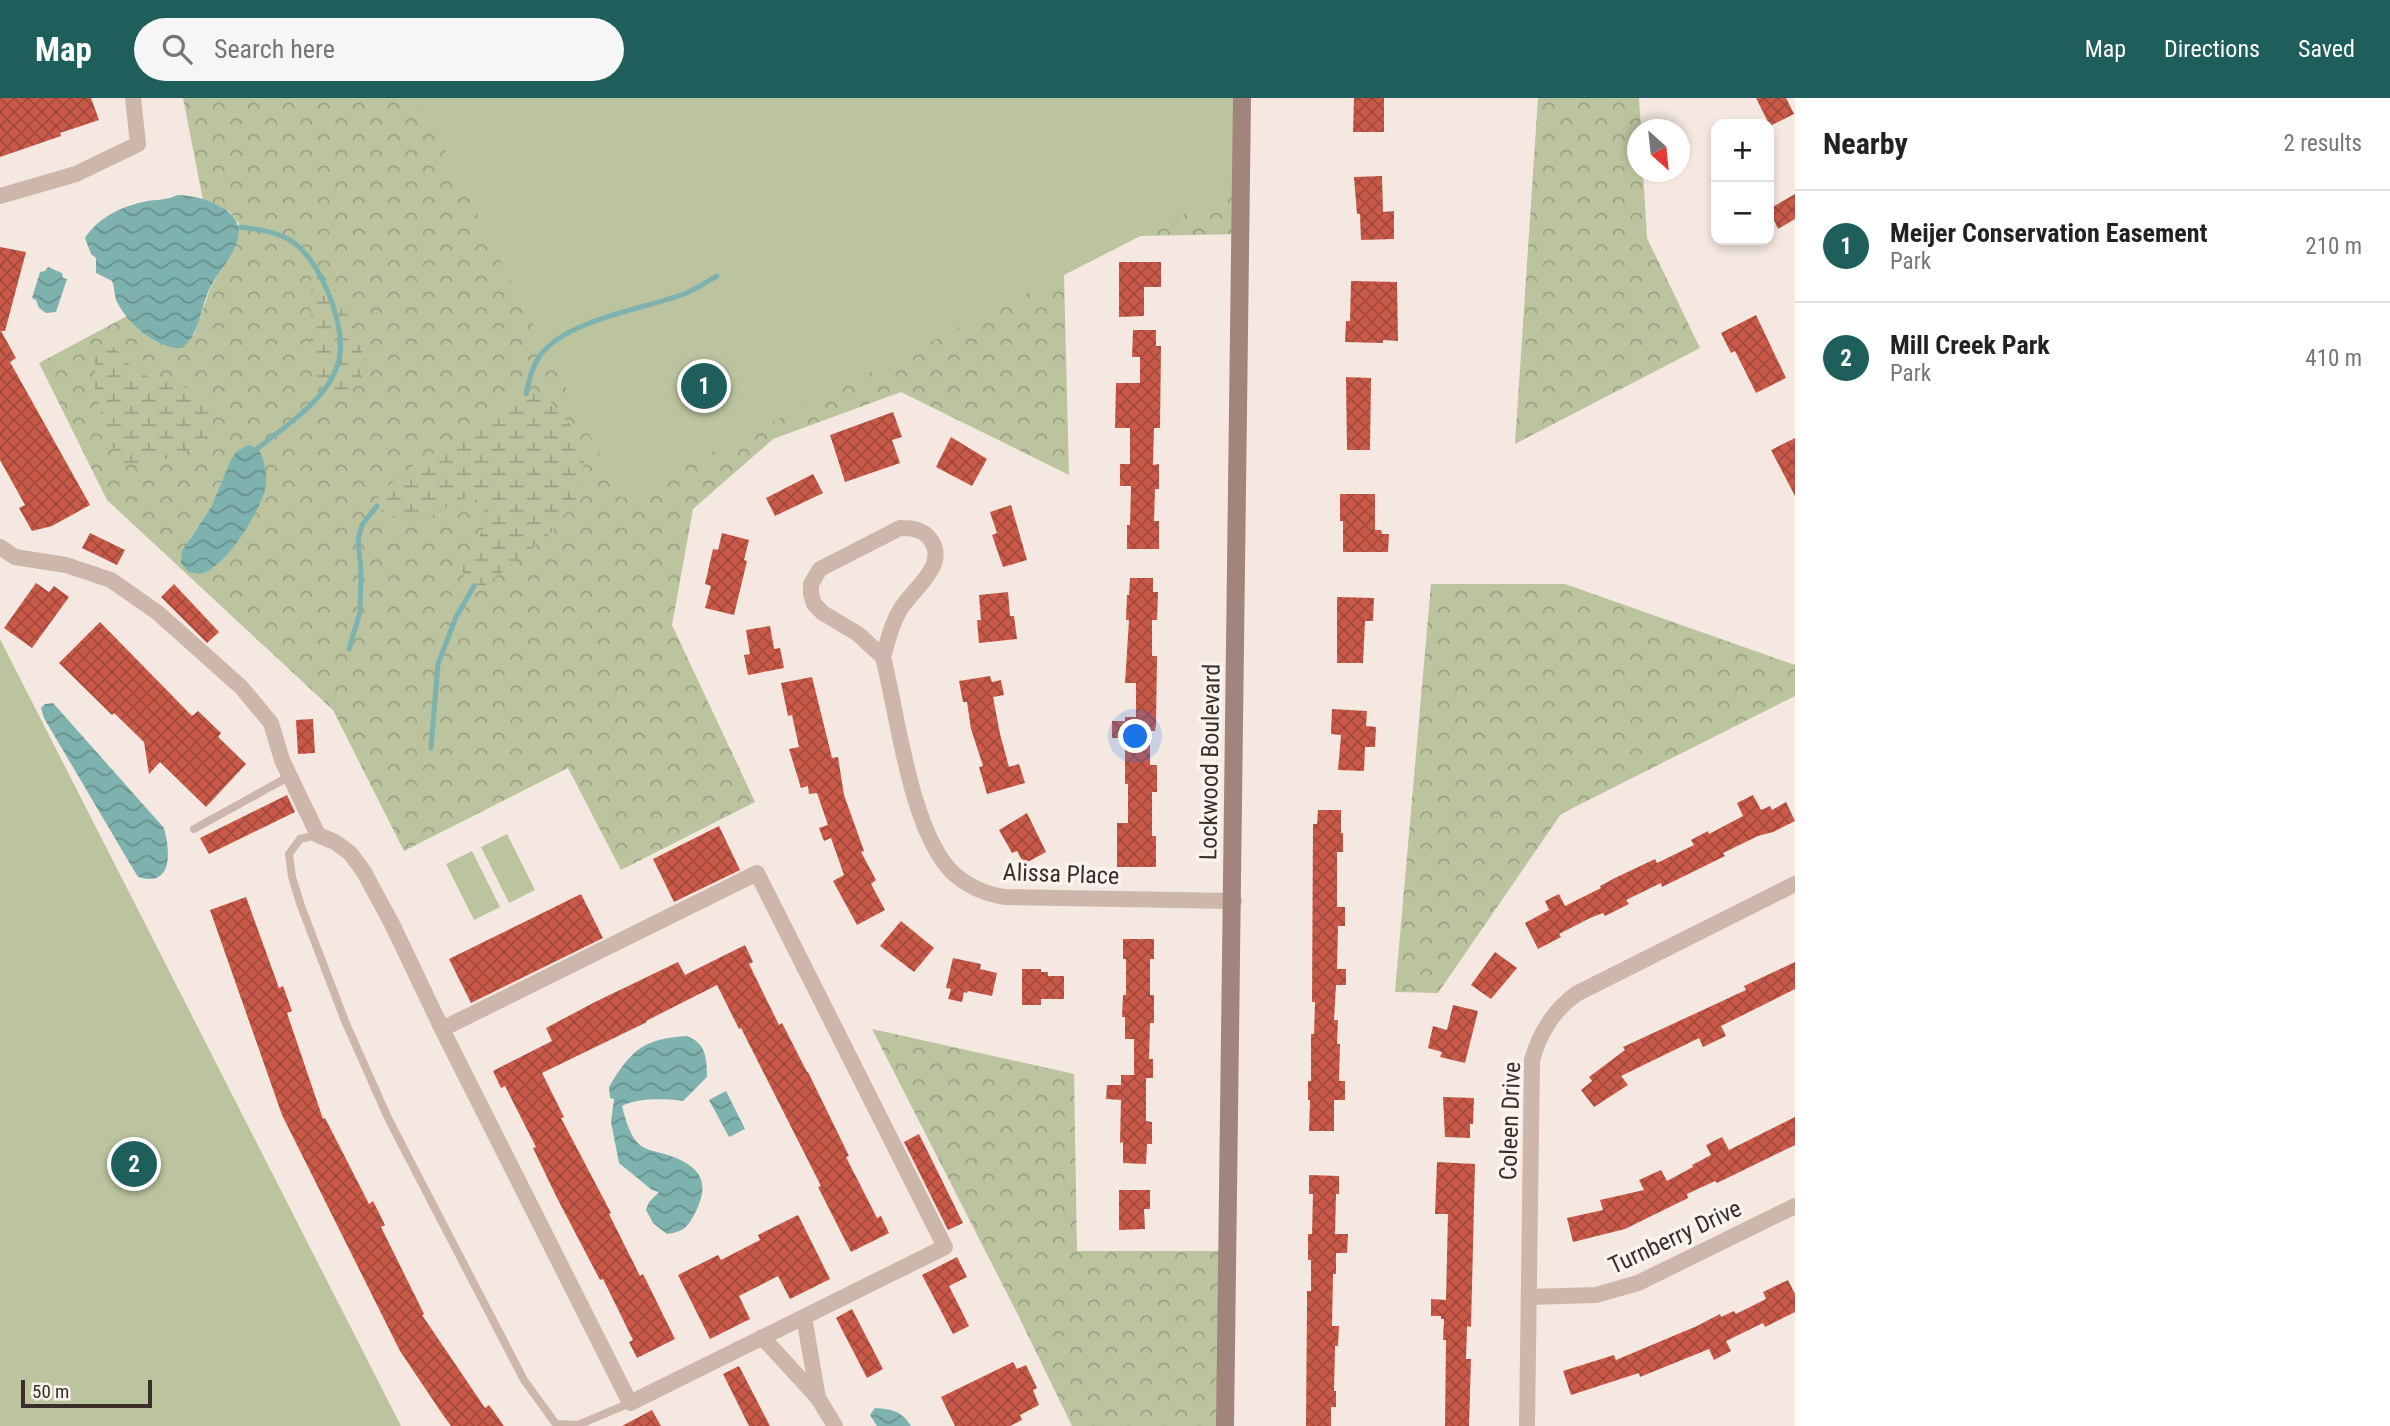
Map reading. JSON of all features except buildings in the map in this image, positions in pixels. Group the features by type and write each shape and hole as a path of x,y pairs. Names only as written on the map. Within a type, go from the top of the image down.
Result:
{"main road":[{"name":"Lockwood Boulevard","path":"1222,1425 1234,901 1242,98"}],"street":[{"path":"0,197 76,174 138,144 133,98"},
{"name":"Alissa Place","path":"884,657 859,634 823,613 814,604 811,584 820,569 900,528 912,528 921,531 930,540 936,554 933,566 899,610 884,657 918,807 938,853 964,882 982,892 1005,897 1234,901"},
{"path":"0,547 15,557 66,565 111,580 158,613 241,687 271,723 282,760 318,835 335,842 350,853 364,872 392,924 442,1029 630,1403 944,1247 757,873 442,1029"},
{"name":"Coleen Drive","path":"1527,1426 1532,1060 1538,1040 1550,1019 1566,1001 1589,986 1795,884"},
{"name":"Turnberry Drive","path":"1529,1297 1595,1295 1639,1283 1795,1206"},
{"path":"804,1317 818,1398"},
{"path":"762,1338 818,1398 835,1426"}],"lane":[{"path":"194,830 290,776"},
{"path":"318,835 300,839 289,854 292,877 306,918 345,1021 387,1118 524,1380 556,1424 578,1425 630,1403"}],"green space":[{"path":"183,98 1242,98 1241,234 1140,236 1064,275 1069,475 901,392 773,439 693,509 672,625 755,802 621,870 568,768 404,851 333,710 107,500 39,363 127,316 156,342 194,335 210,289 235,246 240,225 230,212 203,200","holes":["230,462 188,572 190,538 211,507"]},
{"path":"418,98 1242,98 1241,185 622,498"},
{"path":"1538,98 1639,98 1640,119 1627,119 1627,182 1644,182 1647,238 1700,348 1515,444"},
{"path":"314,268 330,282 338,295 358,337 364,359 361,381 346,394 332,399 318,378 312,353 310,326"},
{"path":"113,347 136,370 197,393 205,401 211,414 213,432 195,447 172,457 124,463 110,444 95,391 95,353"},
{"path":"534,393 550,401 573,428 584,462 578,497 549,535 483,587 468,585 463,563 480,535 485,520 483,507 478,501 471,496 454,502 432,516 407,520 386,517 377,506 378,497 400,474 483,423 520,395"},
{"path":"1431,584 1565,584 1795,665 1795,696 1561,814 1438,993 1395,992"},
{"path":"0,639 401,1426 0,1426"},
{"path":"507,834 535,890 509,903 481,847"},
{"path":"472,851 500,907 474,920 446,864"},
{"path":"872,1029 1074,1074 1077,1251 1228,1251 1225,1426 1072,1426"}],"water":[{"path":"177,195 195,197 218,205 234,217 238,227 235,248 209,290 193,336 182,348 153,340 128,319 117,302 112,281 96,273 96,258 91,254 85,238 103,219 118,210"},
{"path":"48,267 62,273 63,278 67,279 56,312 46,313 32,298 40,272"},
{"path":"248,445 258,448 266,474 265,490 256,512 239,540 219,563 199,574 188,572 181,563 182,551 211,507 236,452"},
{"path":"53,703 164,828 168,846 167,865 158,877 138,877 44,718 41,708 45,704"},
{"path":"686,1036 698,1042 704,1052 707,1077 683,1101 651,1099 622,1106 636,1142 648,1150 686,1163 699,1175 702,1183 700,1201 690,1222 681,1230 667,1234 653,1223 646,1210 649,1202 659,1192 652,1190 619,1163 611,1122 614,1099 610,1098 609,1087 624,1064 640,1049 659,1040"},
{"path":"726,1091 745,1129 729,1137 709,1100"},
{"path":"875,1408 896,1412 911,1426 877,1426 870,1415"}],"waterway":[{"path":"240,227 279,235 300,248 326,287 340,338 337,367 323,391 303,412 258,448"},
{"path":"526,394 533,368 541,354 570,332 608,316 684,294 717,276"},
{"path":"349,649 360,612 361,570 358,540 362,525 377,506"},
{"path":"431,748 438,664 456,617 474,586"}],"place":[{"name":"Meijer Conservation Easement","path":"704,386"},
{"name":"Mill Creek Park","path":"134,1164"}]}
